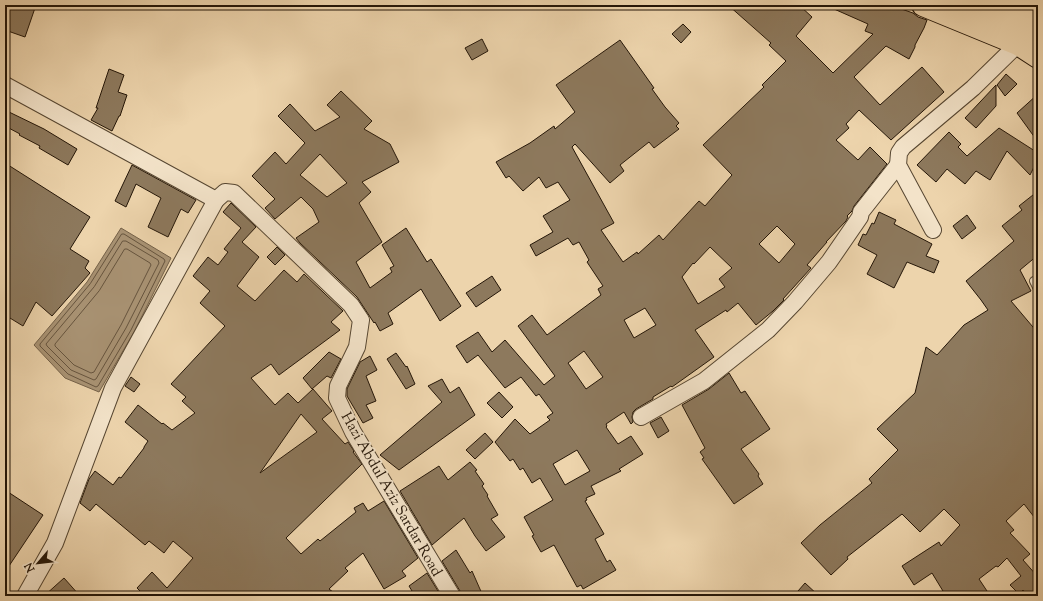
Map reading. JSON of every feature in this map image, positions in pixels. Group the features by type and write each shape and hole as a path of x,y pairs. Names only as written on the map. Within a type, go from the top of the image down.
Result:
{"highway":[{"path":"923,5 1018,44 1038,57"},
{"path":"967,5 1022,27 1038,36"},
{"path":"1013,5 1038,17"}],"street":[{"path":"933,230 898,165 899,153 903,147 974,88 1018,44"},
{"name":"Hazi Abdul Aziz Sardar Road","path":"5,85 220,196 234,193 351,305 361,320 357,347 338,386 337,398 353,432 452,596"},
{"path":"641,417 704,381 768,330 795,302 829,262 860,217 861,212 898,165"},
{"path":"25,596 55,543 113,388 220,196"}],"lane":[{"path":"1034,281 1038,289"}],"water":[{"path":"121,228 171,258 134,332 99,392 65,378 34,345 87,282"}],"building":[{"path":"5,5 36,5 25,37 5,30"},
{"path":"728,5 799,5 812,17 796,36 833,73 873,34 865,31 868,24 825,5 890,5 913,13 918,17 927,20 909,59 886,46 854,77 880,105 922,67 944,92 891,140 859,110 846,124 849,128 836,140 858,160 870,147 887,164 854,206 852,211 847,216 846,221 807,265 811,268 783,299 784,300 756,325 738,303 727,312 726,310 695,330 714,357 672,387 671,386 653,397 653,399 636,409 633,412 633,422 631,424 624,412 606,424 606,427 618,444 631,436 643,454 619,469 621,471 591,486 595,494 586,498 587,500 585,501 604,534 595,539 607,562 610,560 616,570 583,589 581,585 577,587 554,545 541,552 524,517 553,500 540,478 532,483 523,468 520,470 513,459 510,461 495,442 515,419 530,434 550,420 547,417 553,413 539,394 536,396 521,377 505,388 478,355 467,363 456,346 478,332 492,352 505,340 544,385 555,376 518,326 532,315 547,335 601,295 598,289 603,286 587,262 589,260 579,242 573,245 568,238 536,256 530,245 553,232 543,216 570,200 558,182 546,188 539,177 523,191 509,176 506,178 496,162 530,143 554,126 555,129 575,112 556,85 620,40 654,88 652,89 679,123 676,126 679,129 654,148 649,142 620,165 624,171 610,183 575,144 572,147 614,223 601,230 623,262 637,252 638,254 659,235 663,240 699,201 705,206 732,175 703,145 764,87 762,85 786,61 769,45 771,43","holes":["777,226 795,244 779,263 759,244","710,247 732,268 719,279 725,287 698,304 682,277 693,263 694,264","645,308 656,325 634,338 624,320","584,351 603,377 586,389 568,363","577,450 590,471 565,485 553,464"]},
{"path":"683,24 691,32 681,43 672,34"},
{"path":"482,39 488,51 472,60 465,48"},
{"path":"109,69 124,75 118,92 127,95 120,116 112,131 91,120 98,108 96,108"},
{"path":"1006,74 1017,84 1005,96 997,85"},
{"path":"996,85 996,106 976,128 965,118"},
{"path":"341,91 372,121 364,129 390,144 399,162 362,182 371,192 359,203 382,242 356,262 370,288 392,272 390,268 394,266 382,245 406,228 427,262 431,259 461,306 440,321 421,289 388,313 393,324 380,331 357,297 296,238 319,222 313,209 301,197 275,219 265,208 275,199 252,176 275,152 286,164 305,143 278,116 290,104 315,131 340,117 327,105","holes":["320,154 347,183 327,197 300,175"]},
{"path":"1038,94 1038,142 1017,113"},
{"path":"9,112 44,129 77,149 68,165 39,148 40,146 5,126 5,121"},
{"path":"999,128 1038,153 1038,159 1030,175 1007,151 990,180 976,171 965,184 947,169 936,182 917,165 949,132 961,144 958,147 967,156"},
{"path":"5,163 90,217 70,249 89,261 85,268 90,273 52,316 36,302 23,326 5,315"},
{"path":"132,165 196,200 188,213 181,209 168,237 148,227 161,198 136,184 126,207 115,201"},
{"path":"1038,191 1038,255 1020,270 1031,291 1011,301 1038,333 1038,522 1024,504 1006,521 1014,530 1010,533 1030,554 1023,560 1038,577 1038,588 1028,596 1023,590 1019,594 1010,585 1021,576 1007,558 998,567 996,566 979,579 987,591 979,596 946,596 932,573 914,585 902,566 939,542 941,546 960,525 944,509 920,532 902,514 847,557 848,559 831,575 801,543 820,525 872,483 869,479 898,450 877,429 915,393 926,347 937,355 964,325 988,310 966,281 1014,241 1002,226 1022,210 1019,206"},
{"path":"231,203 256,227 242,242 259,257 237,286 255,301 284,270 297,282 304,274 343,311 331,322 340,330 279,375 271,364 251,378 275,405 288,393 298,403 313,389 332,411 322,419 345,444 348,442 362,464 286,538 301,554 318,539 320,541 356,512 354,508 363,503 368,511 384,501 418,558 402,571 406,576 384,589 363,553 345,568 348,571 329,589 338,596 145,596 137,588 152,572 167,588 193,558 173,541 164,553 149,541 145,545 96,504 90,511 80,503 89,479 95,471 113,485 119,477 121,478 144,448 148,441 125,422 138,405 172,430 195,413 182,401 186,397 171,384 225,326 200,303 210,291 193,276 208,257 218,265 228,252 224,249 241,228 223,212","holes":["301,414 317,432 260,473"]},
{"path":"879,212 896,220 894,224 932,244 926,256 939,261 934,273 907,262 894,288 867,274 877,255 858,245 863,234 866,235 872,223 874,224"},
{"path":"967,215 976,228 962,239 953,226"},
{"path":"277,247 285,255 275,265 267,257"},
{"path":"492,276 501,290 476,307 466,293"},
{"path":"329,352 341,359 331,378 327,376 312,389 303,378"},
{"path":"396,353 406,367 407,366 415,384 406,389 387,359"},
{"path":"370,356 377,370 366,376 376,401 366,405 373,418 363,423 347,396 347,389 360,362"},
{"path":"729,373 741,393 745,391 770,429 741,449 759,474 758,476 763,484 734,504 702,459 704,458 700,452 705,448 682,405 709,389"},
{"path":"131,377 140,384 134,392 125,386"},
{"path":"442,379 450,393 459,387 475,415 399,470 380,455 442,402 428,386"},
{"path":"499,392 513,407 502,418 487,403"},
{"path":"661,417 669,431 658,438 650,423"},
{"path":"485,433 493,442 475,459 466,450"},
{"path":"470,462 477,470 475,471 484,484 482,486 498,515 491,519 505,537 486,551 464,518 432,545 400,491 439,466 448,480"},
{"path":"5,490 43,515 5,572"},
{"path":"456,550 470,573 472,571 483,596 461,596 460,591 442,561"},
{"path":"427,573 441,596 415,596 409,586"},
{"path":"64,578 80,596 44,596"},
{"path":"805,583 819,596 803,596 798,591"}]}
